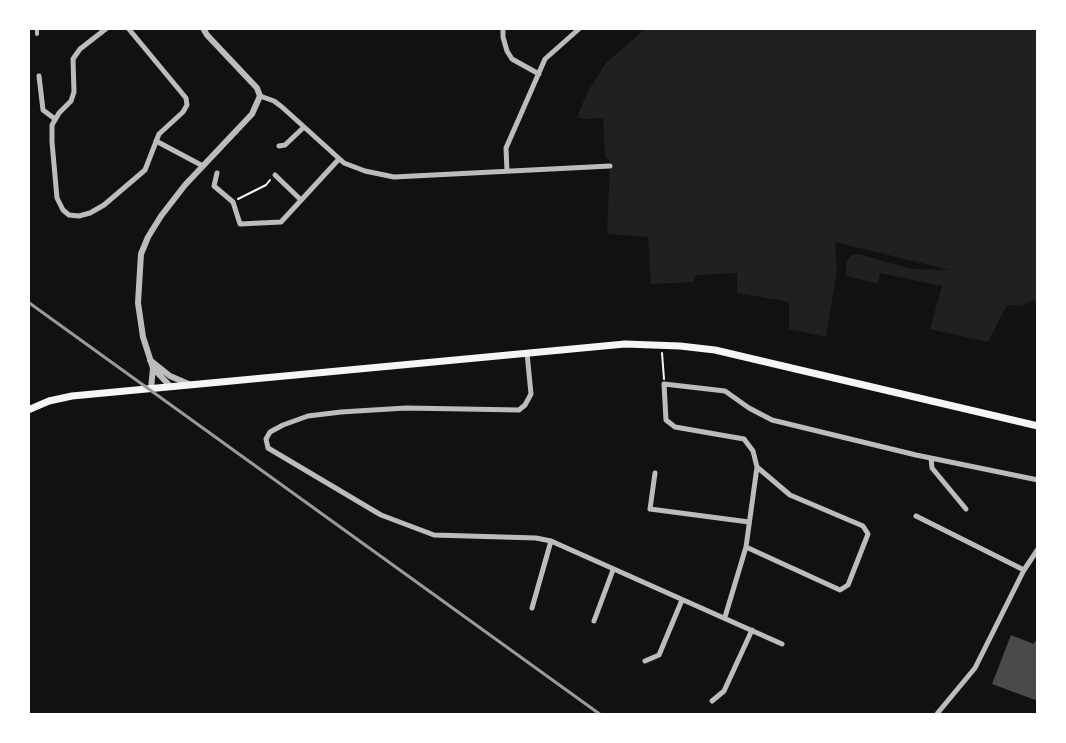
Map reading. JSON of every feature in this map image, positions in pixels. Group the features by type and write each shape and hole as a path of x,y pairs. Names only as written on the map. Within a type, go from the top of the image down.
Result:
{"main road":[{"path":"28,410 72,396 625,344 715,350 1038,426"}],"street":[{"path":"107,28 80,49 73,59 74,92 71,101 52,125 57,198 69,215 90,213 104,205 145,170 159,134 187,105 186,98 128,28"},
{"path":"171,387 153,368 143,337 138,303 141,254 161,216 185,185 252,114 260,96 257,88 203,28"},
{"path":"503,28 507,51 512,59 539,74"},
{"path":"507,171 506,148 545,59 580,28"},
{"path":"39,76 43,110 55,119"},
{"path":"260,96 274,101 344,163 394,177 610,166"},
{"path":"279,146 285,145 304,127"},
{"path":"156,141 203,166"},
{"path":"217,173 214,186 233,202 240,224 281,222 339,159"},
{"path":"275,175 301,200"},
{"path":"527,353 531,394 519,410 406,408 308,416 270,432 266,439 268,448 381,515 434,535 551,541 782,644"},
{"path":"150,360 170,376 192,385"},
{"path":"151,389 153,368"},
{"path":"725,617 746,547 757,467 753,451 744,439 675,427 666,420 664,384 725,391 772,420 1038,480"},
{"path":"931,458 932,468 966,509"},
{"path":"746,547 840,590 848,585 868,534 863,526 790,495 757,467"},
{"path":"655,473 650,509 749,522"},
{"path":"916,516 1024,570"},
{"path":"532,608 551,541"},
{"path":"936,715 975,668 1024,570 1038,549"},
{"path":"594,621 613,570"},
{"path":"645,661 659,655 682,600"},
{"path":"712,701 724,691 752,630"}],"path":[{"path":"233,202 266,185 275,175"},
{"path":"662,345 664,384"}],"shaded area":[{"path":"646,28 1038,28 1038,304 1033,300 1021,306 1007,305 988,342 930,329 942,286 880,273 878,284 846,276 846,262 852,255 858,254 912,269 950,270 835,242 837,270 826,337 789,329 789,302 737,293 737,273 696,275 694,282 651,284 648,237 607,234 610,161 605,156 603,118 577,117 588,91 606,63"}],"building":[{"path":"1011,635 1034,644 1038,642 1038,701 992,684"}],"railway":[{"path":"28,302 601,715"}]}
